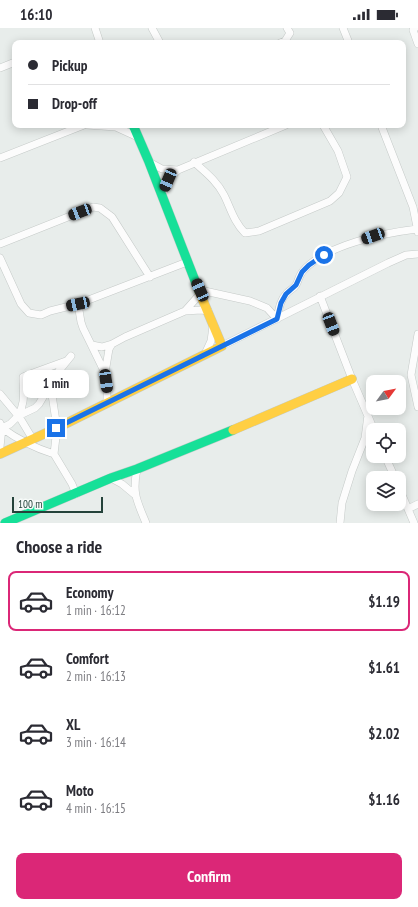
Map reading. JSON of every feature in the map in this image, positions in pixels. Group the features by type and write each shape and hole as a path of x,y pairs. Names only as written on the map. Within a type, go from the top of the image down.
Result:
{"street":[{"path":"96,28 99,40"},
{"path":"152,28 158,40"},
{"path":"286,40 290,33 287,28"},
{"path":"344,28 349,40"},
{"path":"349,28 349,40"},
{"path":"415,28 413,30 418,44"},
{"path":"0,68 12,63"},
{"path":"0,158 78,128"},
{"path":"119,128 138,137"},
{"path":"134,128 222,346"},
{"path":"162,195 168,180 178,170 194,162 279,128"},
{"path":"194,162 212,178 218,186 237,225 245,233 259,231 330,201 339,193 347,177 338,151 325,128"},
{"path":"277,319 281,303 286,294 296,285 302,272 309,265 324,255 373,236 418,231 413,207 382,128"},
{"path":"149,162 162,169 178,170"},
{"path":"0,244 93,207 100,208 112,217 150,277"},
{"path":"0,454 107,403 395,260 406,255 418,254"},
{"path":"0,258 20,304 29,313 40,315 56,309 78,304 187,262"},
{"path":"200,292 250,301 267,308 277,319"},
{"path":"185,311 200,292"},
{"path":"320,296 352,379 366,410"},
{"path":"78,304 81,322 105,373"},
{"path":"92,345 102,347 112,344 185,311 208,311"},
{"path":"205,354 211,341 213,323"},
{"path":"418,334 411,375 418,407"},
{"path":"107,403 105,373 109,349 112,344"},
{"path":"1,427 10,424 18,416 40,404 51,384 69,359 23,378 23,403 18,416"},
{"path":"48,368 56,428 54,454 72,484 76,494"},
{"path":"5,523 352,379"},
{"path":"0,394 18,416 32,438"},
{"path":"368,415 371,423"},
{"path":"340,523 342,503 352,471 365,438 368,415"},
{"path":"1,427 23,442 39,450 54,454"},
{"path":"0,448 1,427"},
{"path":"137,469 134,481 134,494 146,523"},
{"path":"111,478 122,484 134,494"},
{"path":"406,504 414,523"},
{"path":"408,509 418,504"}],"traffic: fast":[{"path":"134,128 199,291"},
{"path":"5,523 111,478 233,430"}],"traffic: slow":[{"path":"0,454 57,428 222,346 199,291"},
{"path":"233,430 352,379"}],"route":[{"path":"56,428 277,319 281,303 286,294 296,285 302,272 309,265 324,255"}]}
